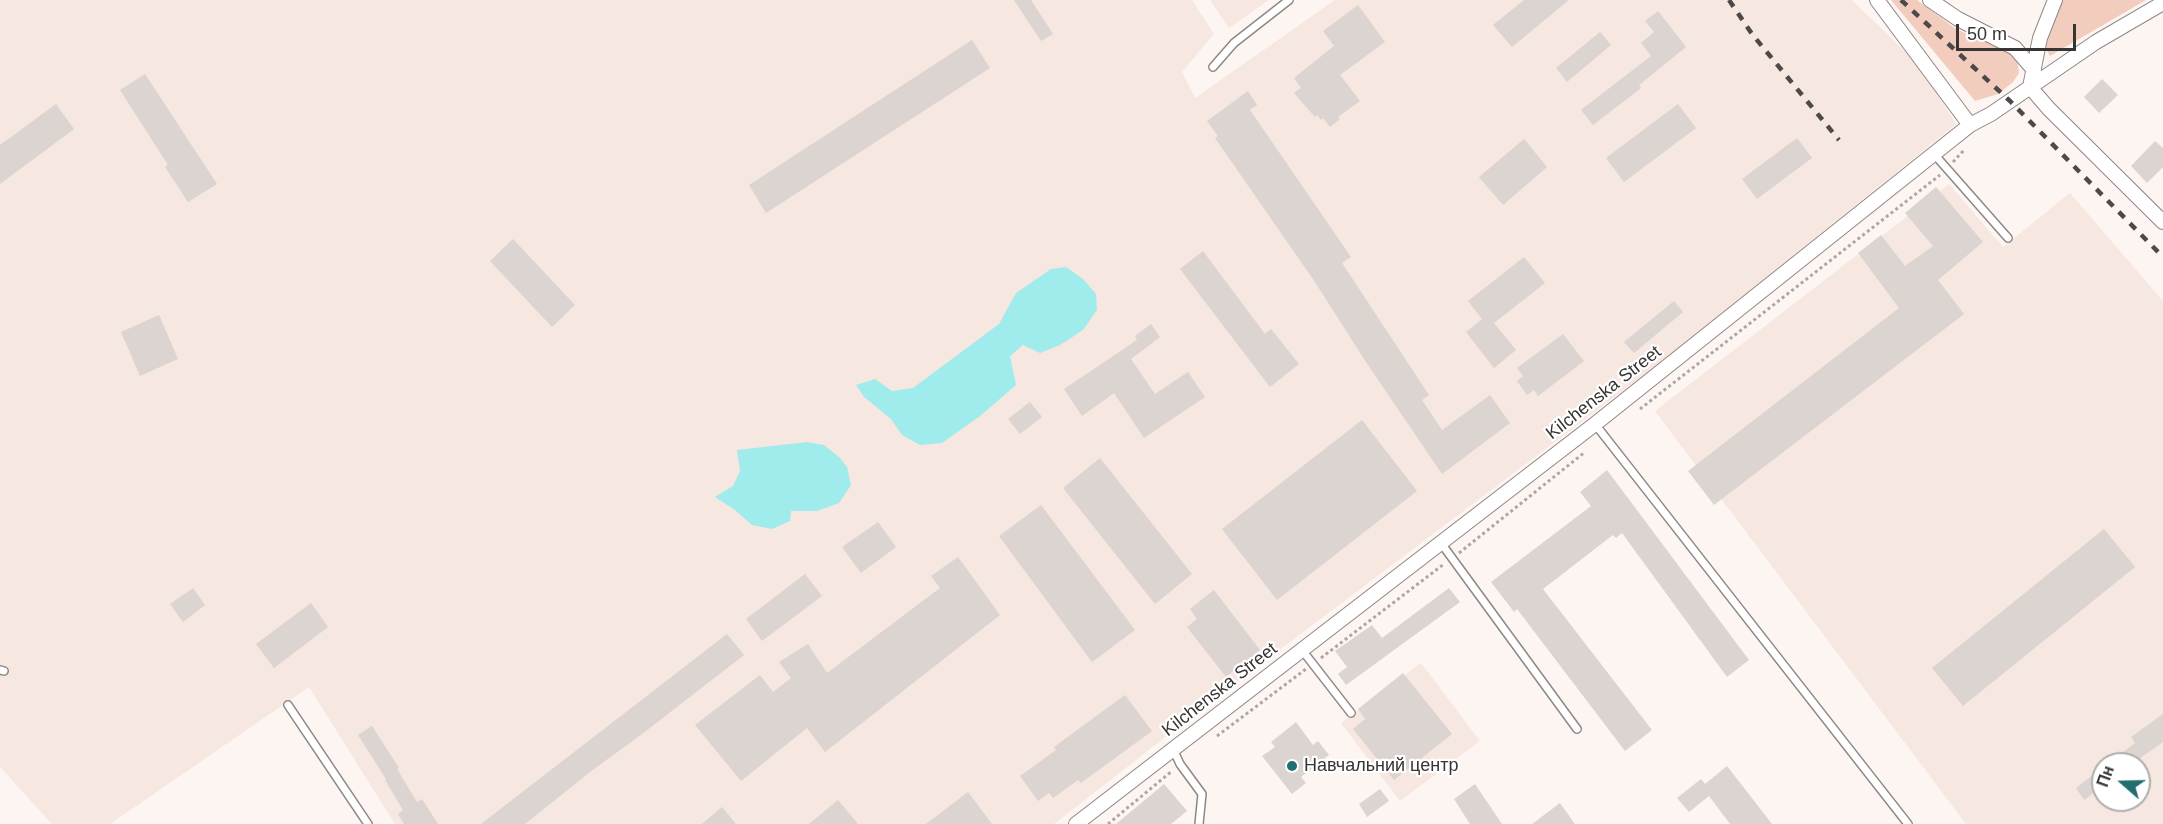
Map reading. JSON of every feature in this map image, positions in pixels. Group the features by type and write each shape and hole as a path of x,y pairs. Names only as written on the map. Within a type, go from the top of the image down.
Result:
{"street":[{"path":"1877,0 1970,125"},
{"path":"1929,0 1958,20 2015,48 2034,70"},
{"path":"2055,0 2040,38 2030,87 2049,109 2163,222"},
{"name":"Kilchenska Street","path":"1076,824 1595,424 1970,125 2096,42 2163,3"}],"lane":[{"path":"1213,67 1234,43 1289,0"},
{"path":"1934,154 2008,238"},
{"path":"1595,424 1908,824"},
{"path":"1441,543 1578,729"},
{"path":"1302,650 1351,713"},
{"path":"288,705 368,824"},
{"path":"1173,749 1180,764 1202,794 1199,824"}],"shaded area":[{"path":"0,0 1192,0 1214,34 1182,72 1195,98 1335,0 1852,0 1917,63 1956,124 1666,358 1200,710 1054,824 395,824 309,687 110,824 52,824 0,767"},
{"path":"1210,0 1269,0 1229,28"},
{"path":"1891,0 1917,0 1956,29 2007,51 2017,60 2019,73 2013,82 1998,94 1975,101"},
{"path":"2063,0 2146,0 2050,56 2045,47"},
{"path":"1949,184 2003,247 2070,193 2163,301 2163,824 1966,824 1655,411"},
{"path":"1421,663 1480,741 1400,801 1341,723"}],"water":[{"path":"1066,267 1083,279 1096,294 1097,310 1083,330 1060,345 1040,353 1023,345 1010,356 1016,385 980,416 942,443 920,445 902,435 891,419 864,397 856,385 875,379 892,391 913,388 999,324 1016,293 1051,269"},
{"path":"807,442 824,445 847,467 851,485 839,503 817,511 791,511 790,521 772,529 752,525 715,497 733,486 740,471 737,450"}],"building":[{"path":"1014,0 1031,0 1053,34 1041,41"},
{"path":"1524,0 1569,0 1512,47 1493,25"},
{"path":"1358,5 1385,42 1340,75 1360,101 1338,117 1340,119 1330,127 1323,118 1321,120 1317,115 1315,117 1294,93 1301,88 1294,78 1334,46 1323,31"},
{"path":"1658,11 1686,47 1639,85 1641,88 1593,125 1581,110 1651,56 1641,43 1654,32 1645,21"},
{"path":"1600,32 1611,45 1567,82 1556,68"},
{"path":"972,40 990,68 766,213 749,185"},
{"path":"145,74 217,184 188,202 165,167 168,165 120,90"},
{"path":"2102,79 2118,95 2099,113 2084,97"},
{"path":"1248,91 1257,105 1250,110 1351,257 1342,263 1429,395 1422,400 1442,430 1490,395 1510,423 1442,474 1315,282 1215,138 1218,136 1207,121"},
{"path":"56,104 74,129 0,184 0,145"},
{"path":"1678,104 1696,128 1624,182 1606,158"},
{"path":"1797,138 1812,158 1757,199 1742,179"},
{"path":"1524,139 1547,167 1503,205 1479,177"},
{"path":"2155,141 2163,148 2163,167 2147,183 2131,166"},
{"path":"1936,187 1983,242 1938,280 1964,314 1714,505 1688,471 1899,308 1858,253 1881,235 1905,266 1933,246 1905,213"},
{"path":"513,239 575,305 552,327 490,261"},
{"path":"1203,251 1265,334 1271,329 1299,364 1270,387 1180,269"},
{"path":"1524,257 1545,283 1494,323 1516,350 1494,368 1466,332 1482,319 1468,301"},
{"path":"1674,301 1683,312 1634,353 1624,342"},
{"path":"159,315 178,359 140,376 121,332"},
{"path":"1151,324 1160,337 1131,359 1155,394 1188,372 1205,397 1144,438 1114,393 1082,416 1064,389 1137,340 1135,336"},
{"path":"1563,334 1584,361 1538,396 1534,390 1527,395 1517,381 1523,376 1517,368"},
{"path":"1030,402 1042,417 1020,434 1008,419"},
{"path":"1362,420 1417,491 1277,600 1222,529"},
{"path":"1100,458 1192,574 1155,604 1063,488"},
{"path":"1607,470 1749,660 1727,677 1622,533 1616,538 1613,535 1543,589 1652,730 1625,751 1517,609 1514,612 1491,582 1591,506 1580,492"},
{"path":"1041,505 1135,630 1092,662 999,536"},
{"path":"878,522 896,547 861,573 842,547"},
{"path":"2104,529 2135,567 1963,706 1932,668"},
{"path":"958,557 1000,615 825,752 807,728 741,781 695,725 760,675 773,692 791,678 779,662 808,644 827,673 940,588 931,576"},
{"path":"805,574 822,596 762,641 746,619"},
{"path":"193,588 205,605 183,622 170,604"},
{"path":"1449,588 1460,602 1346,685 1338,674 1347,667 1335,651 1372,625 1382,638"},
{"path":"1214,590 1260,650 1226,677 1187,627 1197,619 1190,609"},
{"path":"311,603 328,627 274,668 256,644"},
{"path":"727,634 744,655 642,734 525,824 481,824"},
{"path":"1403,673 1452,734 1394,780 1353,729 1365,719 1358,709"},
{"path":"1125,695 1152,731 1081,783 1078,780 1053,798 1049,793 1038,801 1020,776 1056,750 1054,747"},
{"path":"2163,714 2163,742 2149,752 2123,752 2135,743 2131,737"},
{"name":"Навчальний центр","path":"1296,722 1313,745 1318,741 1329,755 1301,777 1306,783 1292,794 1262,756 1275,747 1271,742"},
{"path":"372,726 399,768 397,769 417,802 422,799 438,824 404,824 398,814 403,810 358,735"},
{"path":"1727,766 1772,824 1730,824 1709,796 1689,812 1677,798 1701,779 1705,784"},
{"path":"2091,776 2091,795 2084,800 2076,788"},
{"path":"1164,784 1187,811 1171,824 1116,824"},
{"path":"1475,784 1502,824 1470,824 1454,799"},
{"path":"1380,789 1389,801 1367,817 1359,804"},
{"path":"968,792 992,824 926,824"},
{"path":"838,800 858,824 809,824"},
{"path":"1560,803 1575,824 1532,824"},
{"path":"722,807 736,824 702,824"}],"railway":[{"path":"1729,0 1752,34 1839,140"},
{"path":"1901,0 2010,101 2163,257"}],"place":[{"name":"Навчальний центр","path":"1292,766"}]}
